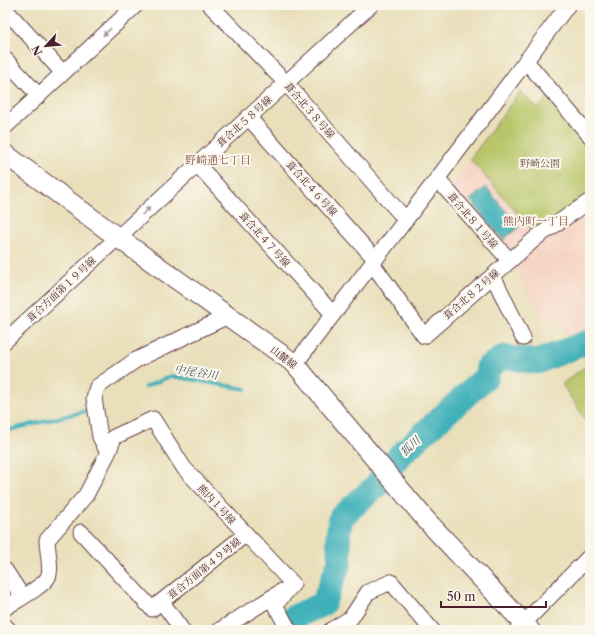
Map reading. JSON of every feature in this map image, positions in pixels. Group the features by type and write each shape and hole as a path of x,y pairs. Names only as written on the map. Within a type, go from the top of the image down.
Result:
{"main road":[{"name":"山麓線","path":"5,154 117,237 295,364 427,521 523,628"}],"street":[{"path":"5,127 136,5"},
{"name":"葺合北３８号線","path":"210,5 286,83 405,219"},
{"name":"葺合北５８号線","path":"117,237 371,5"},
{"path":"295,364 568,5"},
{"path":"5,9 63,73"},
{"path":"5,59 39,96"},
{"path":"526,61 590,136"},
{"name":"葺合北４６号線","path":"248,117 374,261"},
{"name":"葺合北４７号線","path":"197,164 333,314"},
{"name":"葺合北８１号線","path":"437,179 510,261"},
{"name":"葺合北８２号線","path":"374,261 424,336 537,237 590,201"},
{"name":"葺合方面第１９号線","path":"5,341 117,237"},
{"path":"491,277 497,284 523,338"},
{"path":"5,608 43,583 48,577 47,540 86,495 108,453 100,437 94,398 97,387 136,360 228,316"},
{"name":"熊内１号線","path":"108,453 114,437 153,419 184,468 293,584"},
{"name":"葺合方面第４９号線","path":"81,532 152,609 246,534"},
{"path":"523,628 590,556"},
{"path":"5,570 22,596"},
{"path":"331,630 351,618 368,592 391,582 432,630"},
{"path":"220,630 293,584"},
{"path":"289,630 275,605 293,584"},
{"name":"葺合方面第４９号線","path":"162,602 182,630"},
{"path":"5,626 9,630"}],"shaded area":[{"path":"470,159 533,233 509,254 450,186"},
{"path":"590,205 590,335 569,342 553,312 541,318 513,263"}],"green space":[{"name":"野崎公園","path":"520,92 538,108 549,97 590,144 590,195 534,232 470,159"},
{"path":"590,363 590,426 562,384"}],"water":[{"path":"486,187 519,227 503,240 470,200"}],"waterway":[{"name":"狐川","path":"294,617 323,604 340,561 338,535 341,517 376,486 400,455 487,376 488,367 504,357 537,362 590,341"},
{"name":"中尾谷川","path":"145,387 171,376 246,389"},
{"name":"中尾谷川","path":"5,431 86,411"}],"district":[{"name":"野崎通七丁目","path":"218,160"},
{"name":"熊内町一丁目","path":"536,221"}]}
